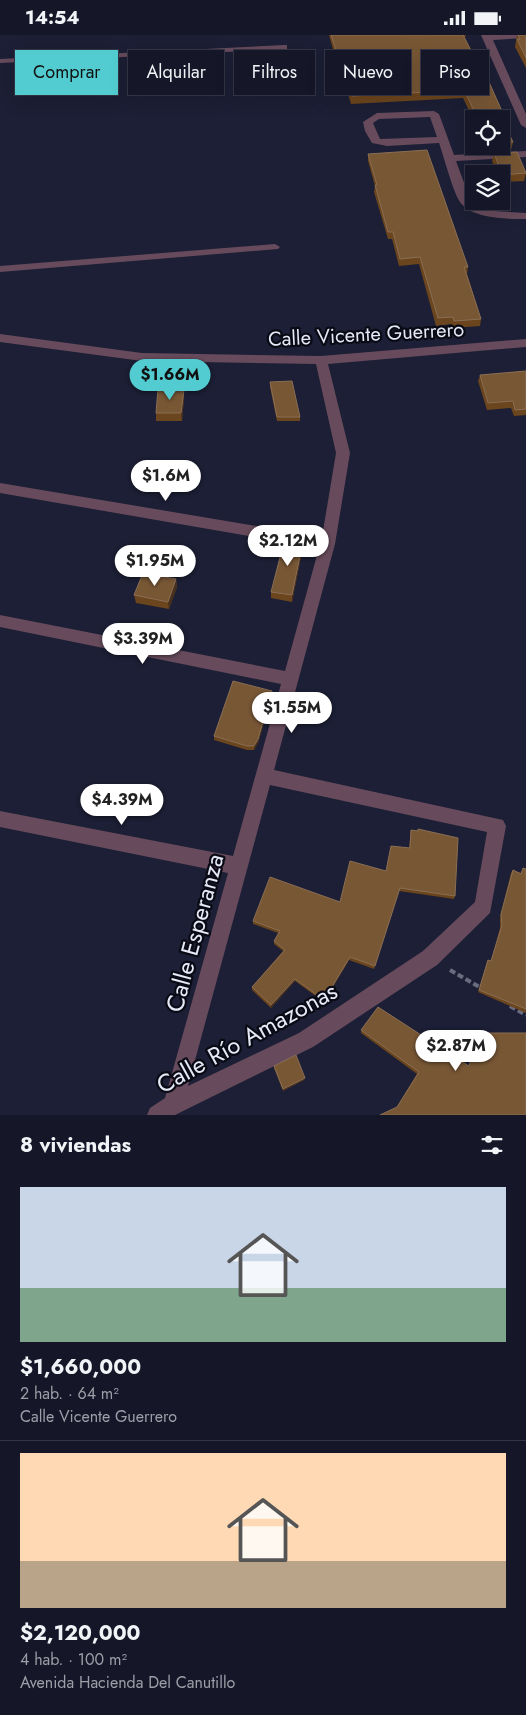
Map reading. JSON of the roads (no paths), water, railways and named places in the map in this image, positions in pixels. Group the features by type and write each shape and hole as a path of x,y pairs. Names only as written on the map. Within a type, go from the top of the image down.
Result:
{"street":[{"path":"526,35 486,36 523,111 526,125"},
{"path":"444,140 387,143 376,141 370,131 368,122 377,116 434,114 444,140 465,201 476,209 496,216 526,216"},
{"path":"450,158 526,154"},
{"name":"Calle Vicente Guerrero","path":"0,338 142,357 321,360 526,343"},
{"name":"Calle Esperanza","path":"165,1110 238,866 328,544 343,453 321,360"},
{"path":"0,488 328,544"},
{"path":"0,621 291,679"},
{"name":"Calle Río Amazonas","path":"165,1110 306,1040 430,958 483,907 497,826 264,775"},
{"path":"0,819 238,866"}],"lane":[{"path":"0,61 284,47"},
{"path":"0,269 275,247"}]}
